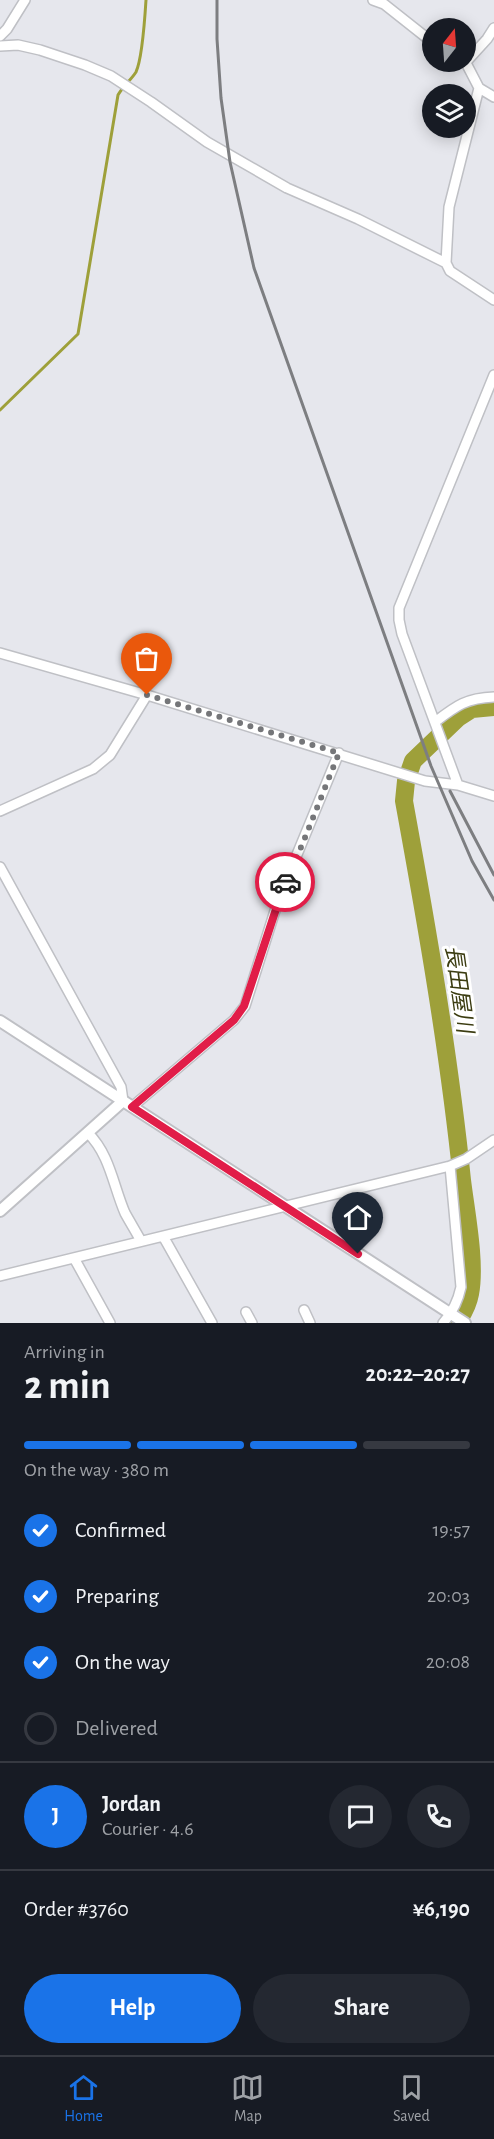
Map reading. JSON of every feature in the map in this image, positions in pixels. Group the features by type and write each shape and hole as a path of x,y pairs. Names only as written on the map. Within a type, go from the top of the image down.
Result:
{"street":[{"path":"0,36 25,0"},
{"path":"373,0 385,2 422,33"},
{"path":"476,50 488,39 494,28"},
{"path":"0,46 18,45 40,50 111,76 207,142 287,188 358,219 446,263"},
{"path":"470,72 478,88 494,97"},
{"path":"478,88 448,207 446,263 450,271 494,300"},
{"path":"458,785 402,634 399,608 494,375"},
{"path":"0,653 147,695 438,784 458,785 494,796"},
{"path":"0,811 93,769 110,755 147,695"},
{"path":"436,725 455,706 468,700 494,697"},
{"path":"0,1210 88,1133 234,1020 244,1006 282,889 339,753"},
{"path":"0,867 121,1087 128,1104"},
{"path":"0,1021 465,1323"},
{"path":"88,1133 96,1141 108,1161 125,1213 141,1241"},
{"path":"0,1276 452,1165 466,1159 494,1140"},
{"path":"443,1323 452,1315 459,1299 461,1271 452,1165"},
{"path":"164,1236 212,1323"},
{"path":"74,1258 110,1323"},
{"path":"304,1310 310,1323"},
{"path":"246,1312 252,1323"}],"waterway":[{"path":"0,410 78,334 118,95 134,75 138,66 146,0"},
{"name":"長田屋川","path":"457,1323 468,1302 472,1282 470,1238 444,1037 404,801 406,781 413,761 458,718 472,709 494,707"}],"railway":[{"path":"217,0 221,98 230,162 254,268 431,766 472,861 494,900"},
{"path":"450,791 494,875"}],"way so far":[{"path":"147,695 339,753 285,882"}],"route":[{"path":"285,882 244,1006 234,1020 132,1107 358,1254"}]}
